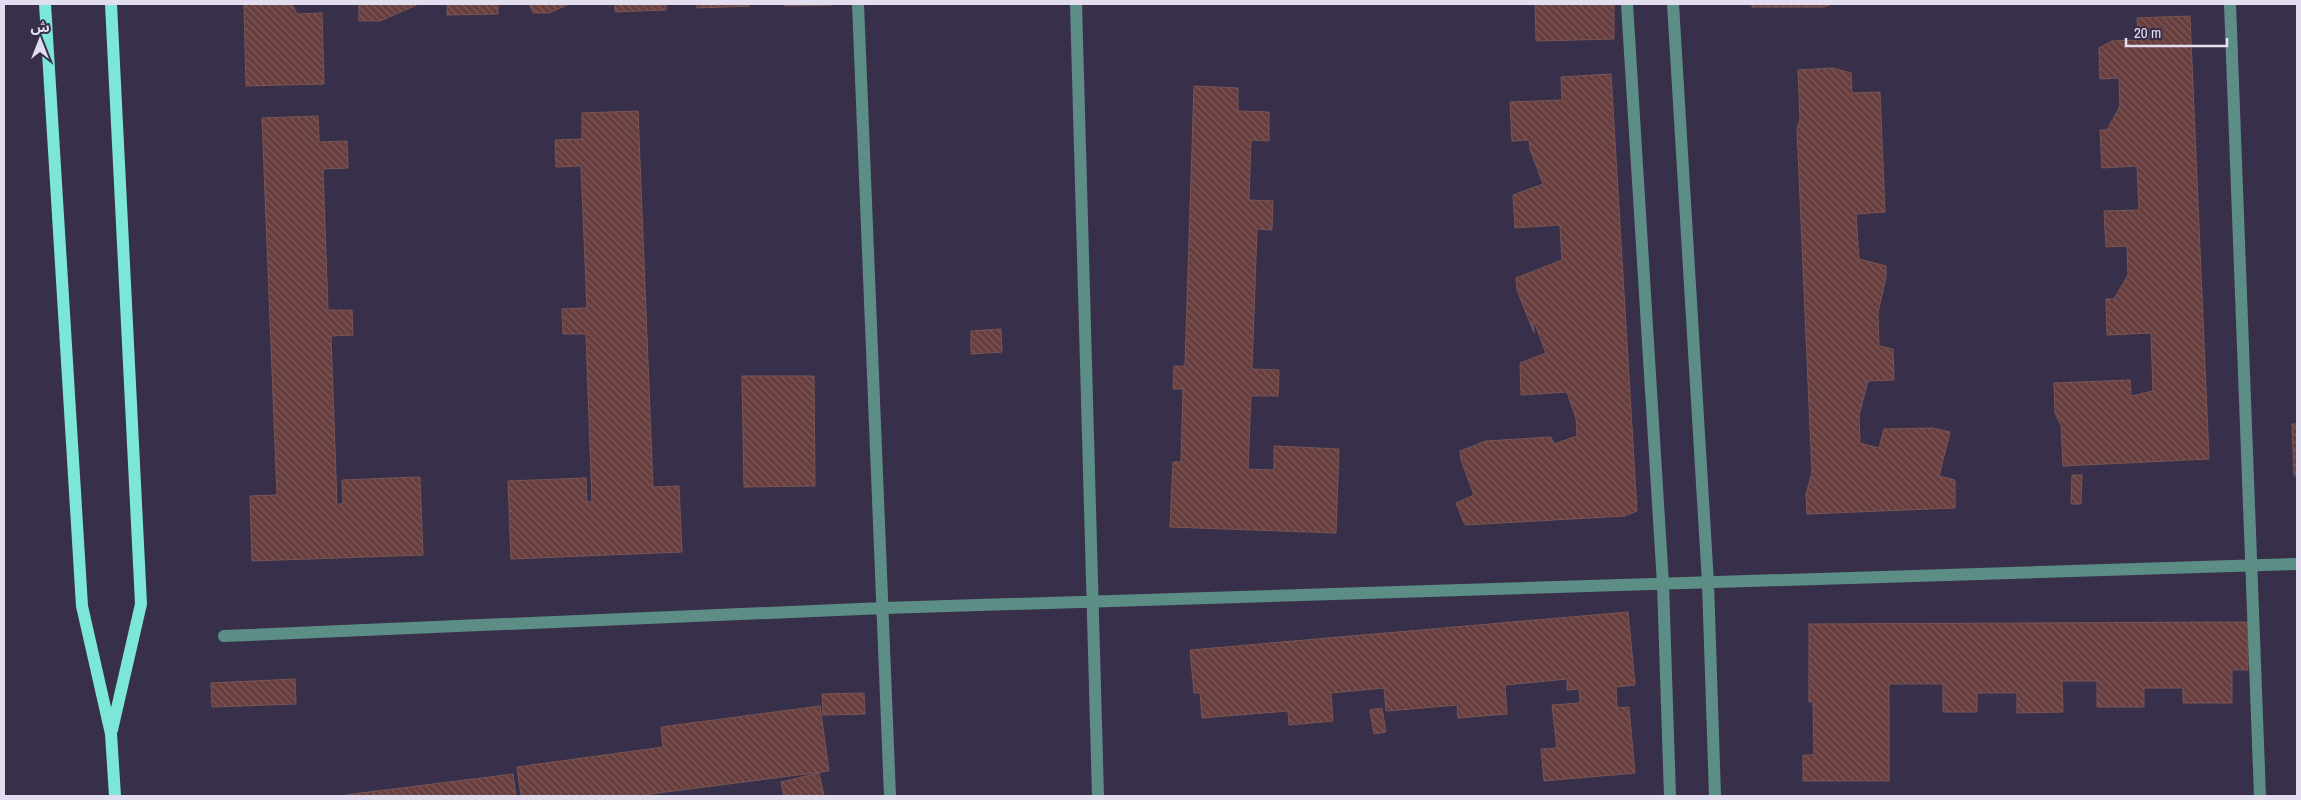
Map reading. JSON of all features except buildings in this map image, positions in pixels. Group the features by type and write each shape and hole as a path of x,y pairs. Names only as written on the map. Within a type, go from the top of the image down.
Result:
{"main road":[{"path":"45,4 82,606 111,734 115,796"},
{"path":"111,4 141,604 111,734"}],"street":[{"path":"858,4 884,608 890,796"},
{"path":"1076,4 1091,602 1098,796"},
{"path":"1627,4 1662,584 1670,796"},
{"path":"1673,4 1708,583 1715,796"},
{"path":"2230,4 2260,796"},
{"path":"224,636 884,608 2297,564"}]}
